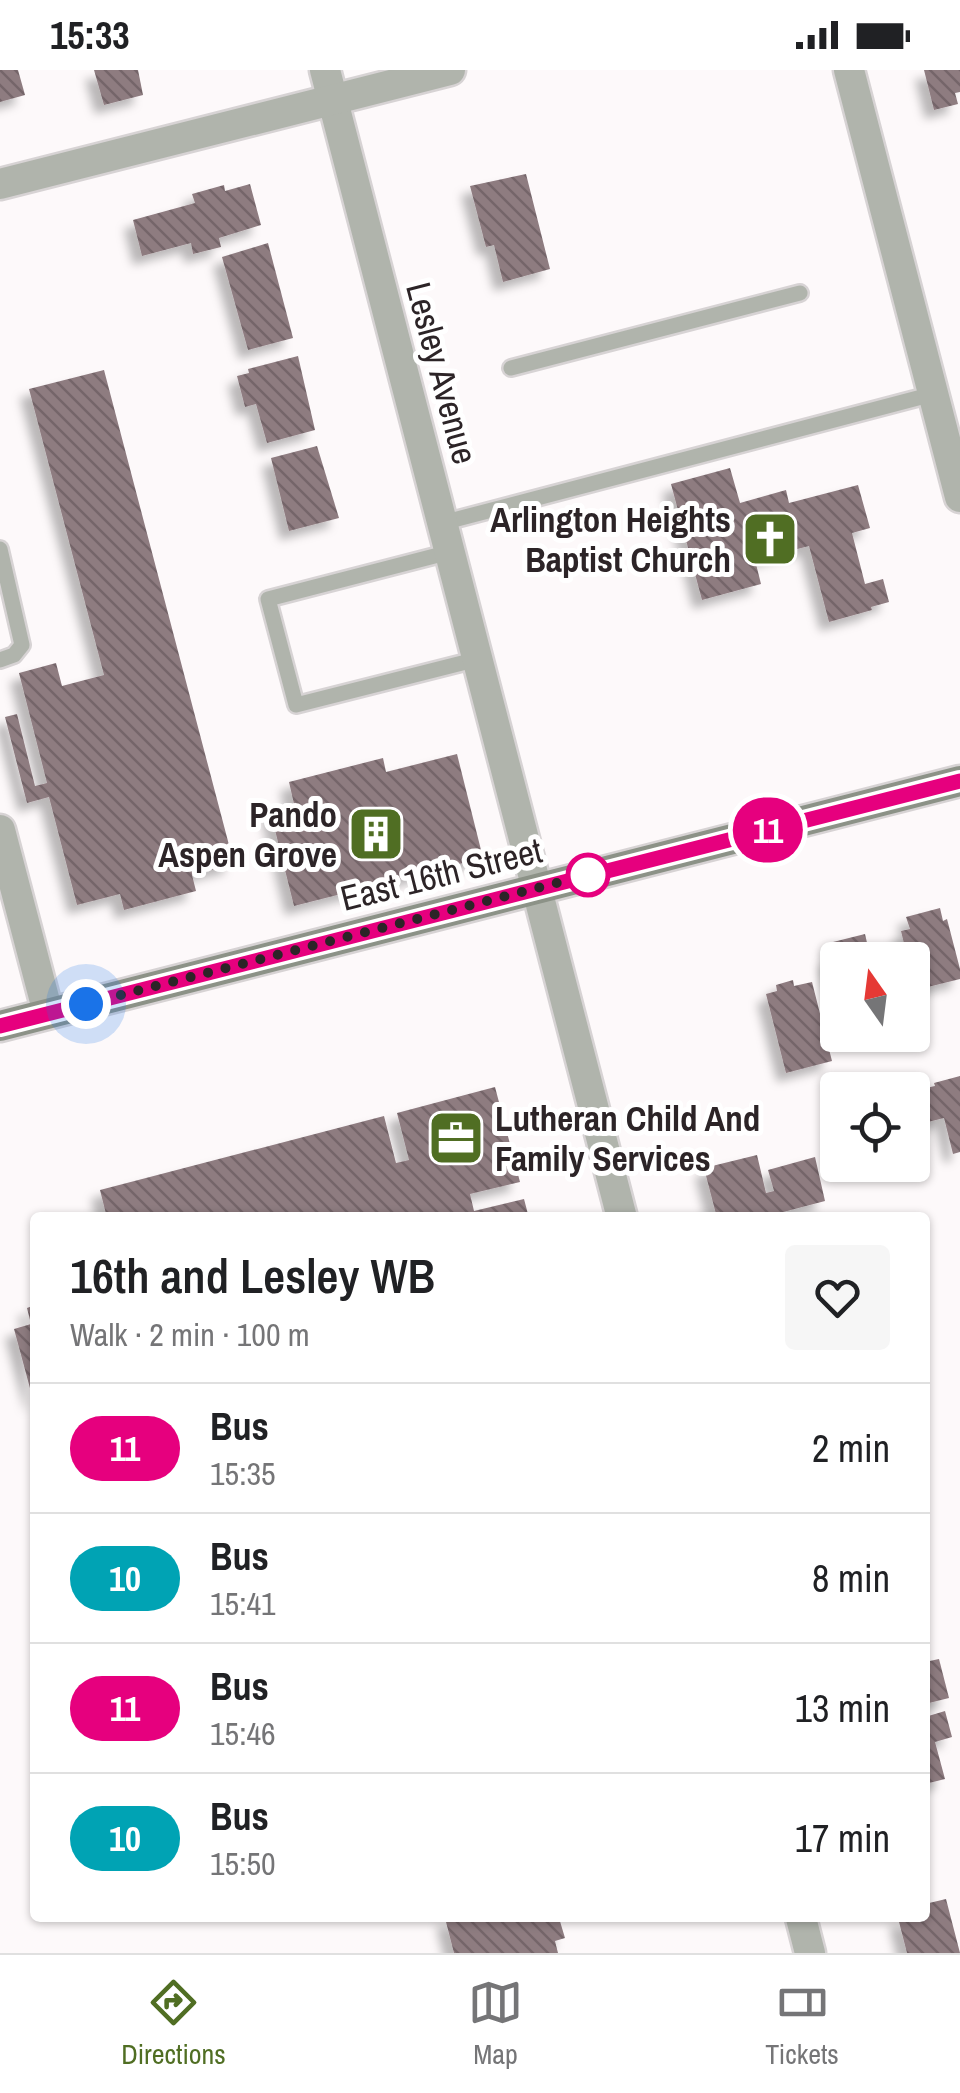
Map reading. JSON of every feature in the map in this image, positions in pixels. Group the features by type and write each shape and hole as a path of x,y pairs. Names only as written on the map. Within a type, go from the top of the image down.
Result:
{"main road":[{"name":"East 16th Street","path":"0,1026 960,782"}],"street":[{"path":"0,184 328,85 450,70"},
{"path":"849,70 960,496"},
{"name":"Lesley Avenue","path":"328,85 620,1212"},
{"path":"0,830 48,1013"},
{"path":"802,1922 810,1953"}],"lane":[{"path":"511,368 800,293"},
{"path":"478,659 296,705 268,599 446,538 933,394"},
{"path":"0,549 22,645 14,655 0,660"}],"building":[{"path":"0,70 18,70 25,95 0,102"},
{"path":"94,70 138,70 143,95 104,105"},
{"path":"924,70 960,70 960,92 955,93 958,104 934,110"},
{"path":"526,174 550,269 503,282 494,245 486,247 470,186"},
{"path":"250,184 261,225 219,238 221,247 193,254 191,243 142,256 133,220 195,203 192,194 224,185 225,191"},
{"path":"268,243 293,338 248,350 222,257"},
{"path":"298,356 315,430 267,443 256,404 245,407 237,376 249,373 248,369"},
{"path":"104,370 234,864 192,875 196,891 124,910 120,894 77,905 49,797 27,803 5,717 17,714 35,786 47,783 19,673 56,663 62,686 104,675 29,389"},
{"path":"317,446 339,518 289,531 271,458"},
{"name":"Arlington Heights Baptist Church","path":"730,468 740,503 786,490 789,503 858,485 870,528 852,533 865,584 883,579 889,602 829,622 809,546 755,560 761,584 702,600 671,484"},
{"name":"Pando Aspen Grove","path":"457,754 483,858 294,906 270,810 294,804 289,782 383,758 386,772"},
{"path":"940,908 943,921 947,919 960,979 930,986 930,942 904,942 901,931 910,929 906,917"},
{"path":"865,934 867,942 833,942"},
{"path":"793,980 794,986 812,982 820,1014 820,1052 830,1052 832,1061 786,1073 766,994 777,991 776,985"},
{"path":"960,1076 960,1152 953,1154 944,1118 930,1122 930,1087"},
{"name":"Lutheran Child And Family Services","path":"495,1087 520,1182 470,1194 474,1211 524,1199 527,1212 106,1212 100,1190 384,1116 396,1163 409,1160 397,1113"},
{"path":"757,1155 766,1193 774,1191 768,1170 815,1157 825,1201 783,1212 715,1212 704,1168"},
{"path":"30,1324 30,1388 14,1329"},
{"path":"939,1659 949,1698 930,1703 930,1661"},
{"path":"945,1711 952,1737 935,1742 945,1779 930,1783 930,1716"},
{"path":"946,1899 960,1953 907,1953 899,1922 930,1922 930,1903"},
{"path":"446,1922 560,1922 565,1938 555,1941 558,1953 454,1953"}],"bus line":[{"name":"11","path":"0,1026 960,781"}],"place":[{"name":"Arlington Heights Baptist Church","path":"770,539"},
{"name":"Pando Aspen Grove","path":"376,834"},
{"name":"Lutheran Child And Family Services","path":"456,1138"}],"route":[{"path":"86,1004 588,875"}]}
